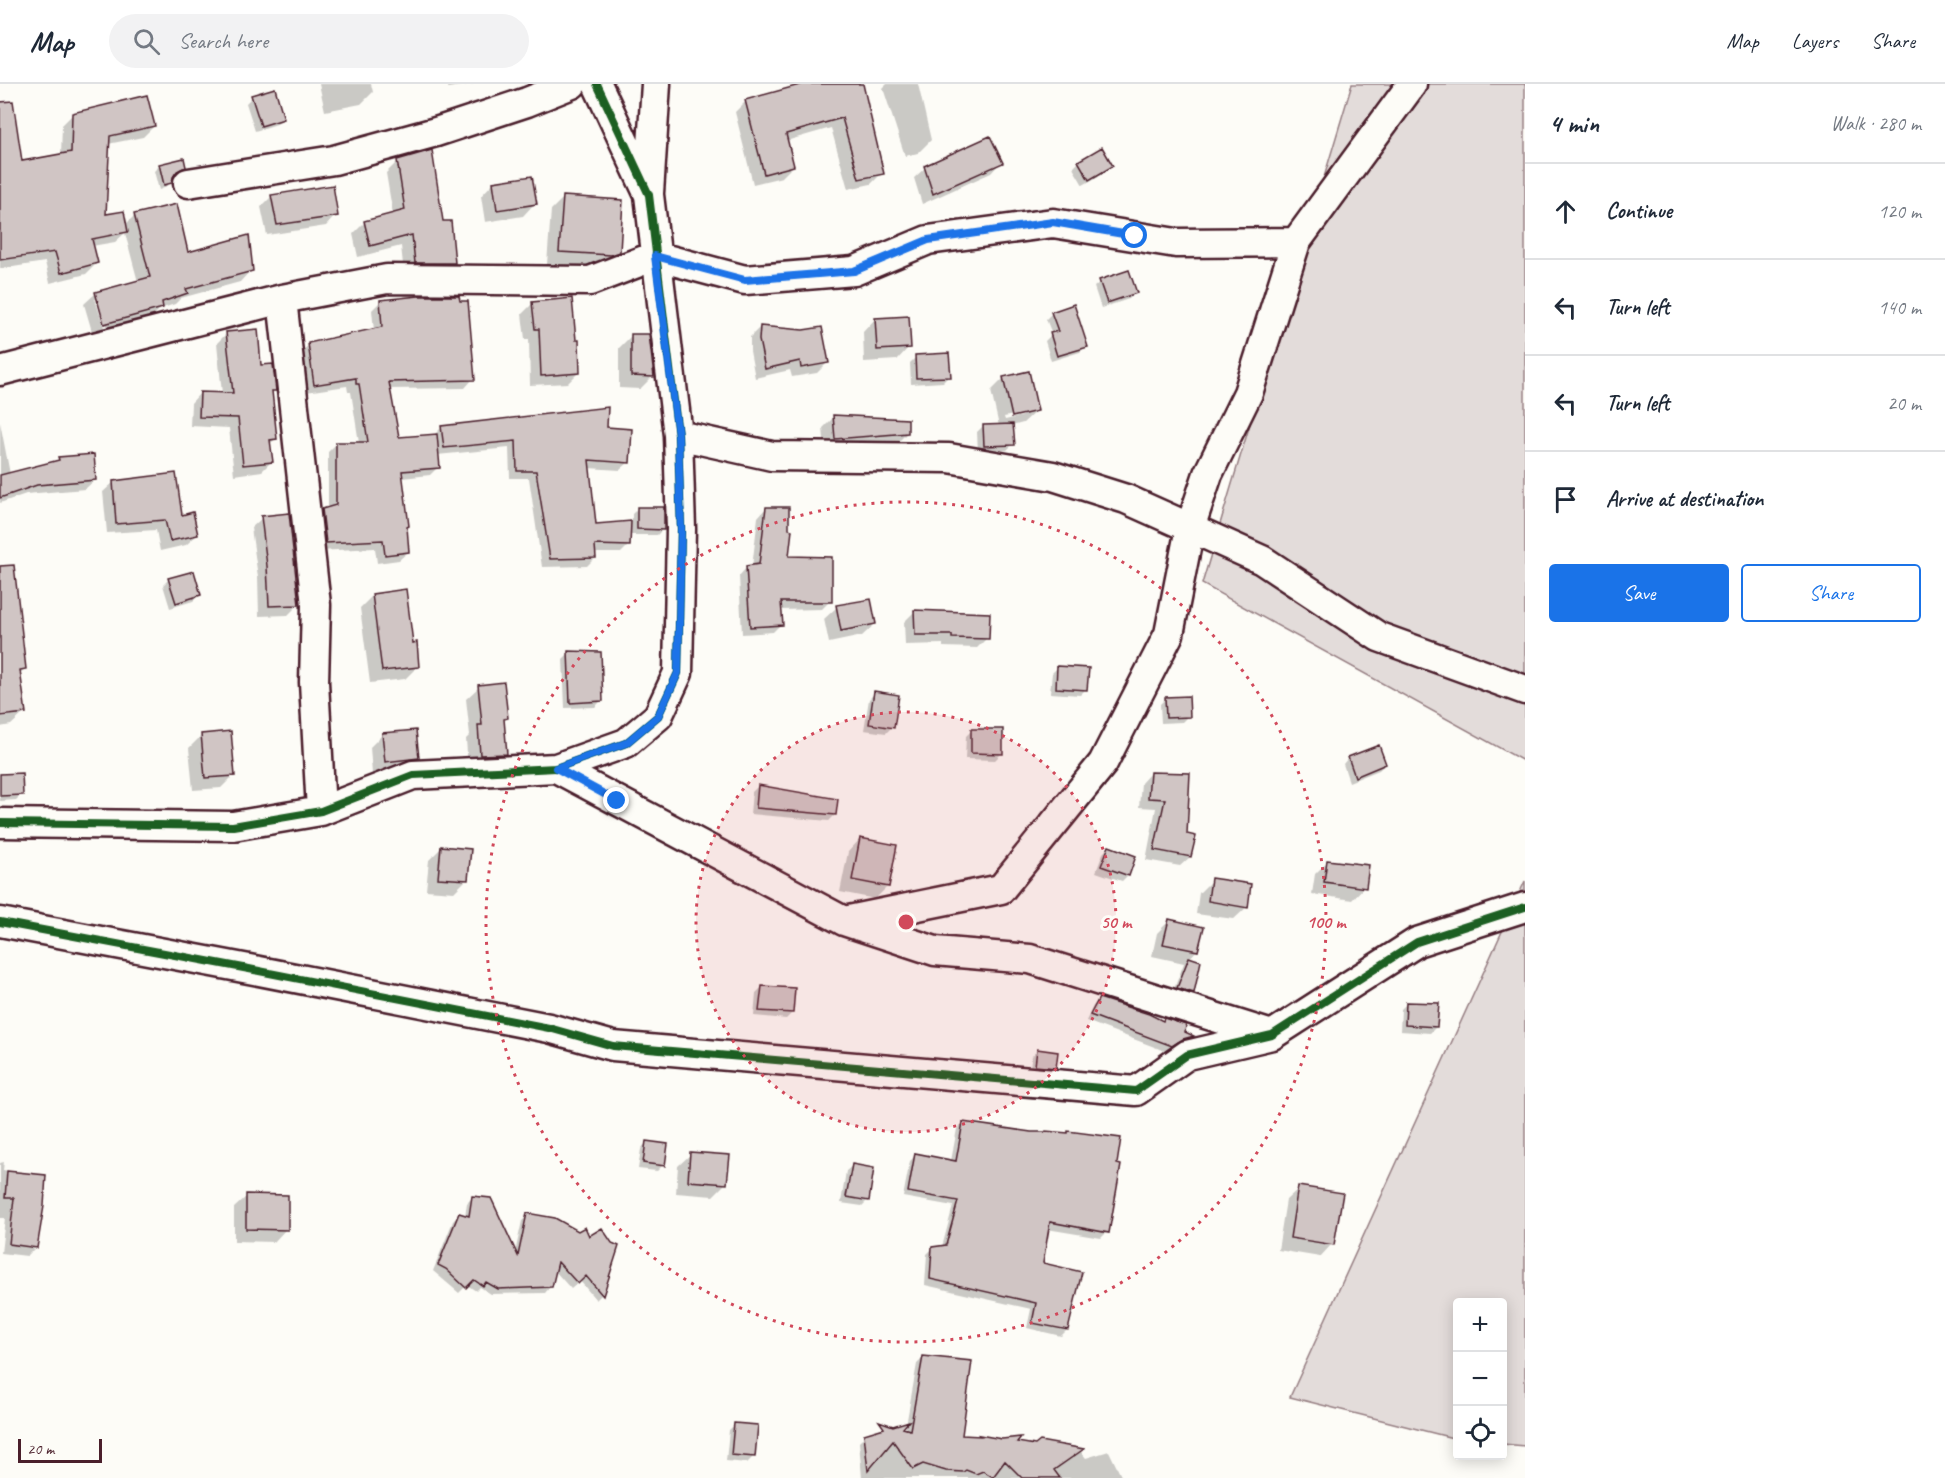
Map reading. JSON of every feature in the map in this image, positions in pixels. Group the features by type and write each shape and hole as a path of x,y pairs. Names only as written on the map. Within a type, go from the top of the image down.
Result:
{"street":[{"path":"188,183 334,159 436,132 572,84"},
{"path":"597,84 649,195"},
{"path":"0,823 233,826 321,811 413,776 556,768 626,743 658,716 678,673 681,529 678,435 649,195 656,84"},
{"path":"844,921 1001,889 1103,763 1169,634 1190,528 1208,474 1248,393 1296,242 1412,84"},
{"path":"0,371 282,299 387,279 590,281 655,256 745,280 854,271 928,240 1053,222 1176,243 1296,242"},
{"path":"282,299 316,605 314,682 321,811"},
{"path":"678,435 772,456 949,458 1053,476 1126,499 1262,560 1379,638 1525,690"},
{"path":"556,768 844,921 935,951 1030,959 1272,1035"},
{"path":"0,922 549,1028 613,1046 1136,1091 1187,1055 1272,1035 1417,942 1525,907"}],"shaded area":[{"path":"1352,84 1525,84 1525,762 1202,584"},
{"path":"1525,881 1525,1446 1507,1444 1507,1298 1453,1298 1453,1438 1290,1397"}],"building":[{"path":"803,84 863,84 884,174 859,179 842,118 786,134 794,166 764,174 745,100"},
{"path":"275,88 284,119 261,126 251,95"},
{"path":"147,95 155,126 110,136 106,214 124,211 128,232 92,239 98,263 61,273 55,252 0,260 0,102 13,101 22,161 71,152 72,113"},
{"path":"990,136 1003,163 933,194 924,166"},
{"path":"1102,147 1113,166 1089,180 1078,161"},
{"path":"432,150 443,221 451,221 455,263 415,263 412,235 370,246 364,221 405,210 397,160"},
{"path":"184,158 186,167 177,171 172,183 164,185 159,164"},
{"path":"532,176 537,204 497,210 493,182"},
{"path":"333,185 338,216 277,225 271,195"},
{"path":"563,196 623,200 620,252 611,255 559,252"},
{"path":"177,204 188,252 249,235 253,271 186,289 188,293 162,302 163,308 104,324 95,292 150,277 134,214"},
{"path":"1129,270 1137,293 1107,303 1099,280"},
{"path":"419,296 459,296 460,301 468,301 475,380 389,382 399,437 437,434 440,468 402,471 409,526 407,527 409,552 385,555 383,540 326,543 322,509 336,505 336,442 368,442 359,384 356,384 356,378 314,385 308,343 382,327 380,300"},
{"path":"572,298 576,340 579,340 580,373 541,376 539,329 535,329 532,302"},
{"path":"1074,304 1088,347 1057,356 1050,333 1058,331 1051,312"},
{"path":"909,316 911,348 877,350 875,318"},
{"path":"760,326 803,330 822,327 829,363 801,368 800,361 765,369 759,340"},
{"path":"258,329 261,365 273,364 276,391 272,391 277,439 270,440 273,462 243,465 238,418 199,417 200,392 233,393 226,332"},
{"path":"631,334 649,334 654,377 631,376"},
{"path":"949,353 951,377 916,378 915,355"},
{"path":"1029,371 1038,411 1012,417 1003,377"},
{"path":"608,407 607,427 632,429 630,463 589,460 596,524 631,521 630,546 595,545 596,558 550,559 536,471 517,471 516,441 444,448 441,426"},
{"path":"833,415 908,419 908,433 835,439"},
{"path":"1013,424 1015,445 984,446 983,425"},
{"path":"94,454 96,480 37,485 0,498 0,475 59,460 58,457"},
{"path":"176,473 182,515 193,512 198,535 170,541 165,520 116,524 113,481"},
{"path":"637,507 664,507 664,530 637,529"},
{"path":"766,507 789,507 789,529 792,530 789,556 832,557 832,602 781,602 783,625 750,627 746,566 759,564"},
{"path":"289,513 299,605 269,606 261,516"},
{"path":"14,565 26,669 20,670 26,713 0,716 0,566"},
{"path":"194,571 201,595 176,603 168,578"},
{"path":"406,589 413,643 417,642 419,667 382,671 372,594"},
{"path":"871,599 876,624 841,631 836,605"},
{"path":"914,610 990,613 989,639 952,638 952,635 915,635"},
{"path":"568,651 601,652 603,701 570,703"},
{"path":"1057,666 1089,668 1087,690 1056,688"},
{"path":"504,682 508,718 504,719 507,754 480,755 478,725 482,725 478,685"},
{"path":"874,691 899,695 894,728 869,724"},
{"path":"1189,696 1190,717 1166,718 1165,697"},
{"path":"971,729 1003,729 1003,754 971,753"},
{"path":"416,730 419,758 385,762 382,733"},
{"path":"231,731 235,776 205,778 201,734"},
{"path":"1379,745 1386,764 1355,777 1348,757"},
{"path":"1150,772 1190,773 1187,834 1196,836 1191,857 1154,850 1165,799 1148,798"},
{"path":"22,773 23,795 0,796 0,774"},
{"path":"758,785 838,799 836,815 756,808"},
{"path":"860,838 897,845 889,887 852,880"},
{"path":"441,846 471,849 468,880 438,878"},
{"path":"1109,846 1136,856 1129,876 1101,866"},
{"path":"1327,860 1369,865 1366,888 1324,882"},
{"path":"1211,878 1251,884 1248,908 1208,901"},
{"path":"1169,919 1204,927 1198,951 1163,944"},
{"path":"1189,957 1201,961 1194,993 1177,988"},
{"path":"762,986 795,988 793,1013 759,1011"},
{"path":"1099,998 1149,1014 1163,1021 1164,1018 1186,1025 1185,1032 1194,1036 1183,1039 1172,1046 1090,1015"},
{"path":"1406,1002 1439,1003 1437,1027 1405,1025"},
{"path":"1037,1049 1058,1052 1056,1068 1035,1066"},
{"path":"963,1122 1031,1132 1068,1133 1068,1131 1121,1138 1117,1164 1121,1165 1109,1233 1050,1222 1043,1263 1082,1272 1068,1330 1032,1323 1036,1303 930,1279 932,1247 946,1245 958,1201 908,1192 915,1153 956,1161"},
{"path":"646,1141 668,1144 665,1166 643,1163"},
{"path":"690,1152 730,1155 727,1184 688,1181"},
{"path":"852,1164 874,1168 869,1201 846,1197"},
{"path":"7,1171 46,1175 44,1206 37,1248 9,1244 14,1198 5,1198"},
{"path":"1298,1186 1343,1193 1334,1245 1290,1238"},
{"path":"246,1194 288,1195 288,1230 246,1229"},
{"path":"472,1196 491,1198 518,1256 527,1213 555,1218 578,1231 585,1227 589,1236 602,1228 612,1243 619,1246 603,1296 586,1276 578,1284 558,1262 552,1287 498,1289 486,1282 483,1286 474,1280 466,1288 446,1269 438,1265 459,1213 469,1216"},
{"path":"923,1356 972,1361 962,1435 1002,1439 1021,1437 1017,1442 1035,1445 1040,1441 1084,1449 1054,1470 1060,1478 1022,1478 1005,1461 993,1477 983,1471 976,1474 966,1470 963,1472 946,1471 923,1464 913,1469 893,1441 868,1471 864,1434 884,1428 879,1421 893,1426 909,1421 903,1428 910,1430"},
{"path":"734,1423 758,1425 755,1457 731,1455"}],"cycle path":[{"path":"0,823 233,826 321,811 413,775 556,768 626,743 658,716 678,673 681,529 678,435 649,195 597,84"},
{"path":"0,922 549,1028 613,1046 1136,1091 1187,1055 1272,1035 1417,942 1525,907"}],"route":[{"path":"617,801 556,768 626,743 658,716 678,673 681,529 678,435 655,256 745,280 854,271 928,240 1053,222 1135,236"}]}
